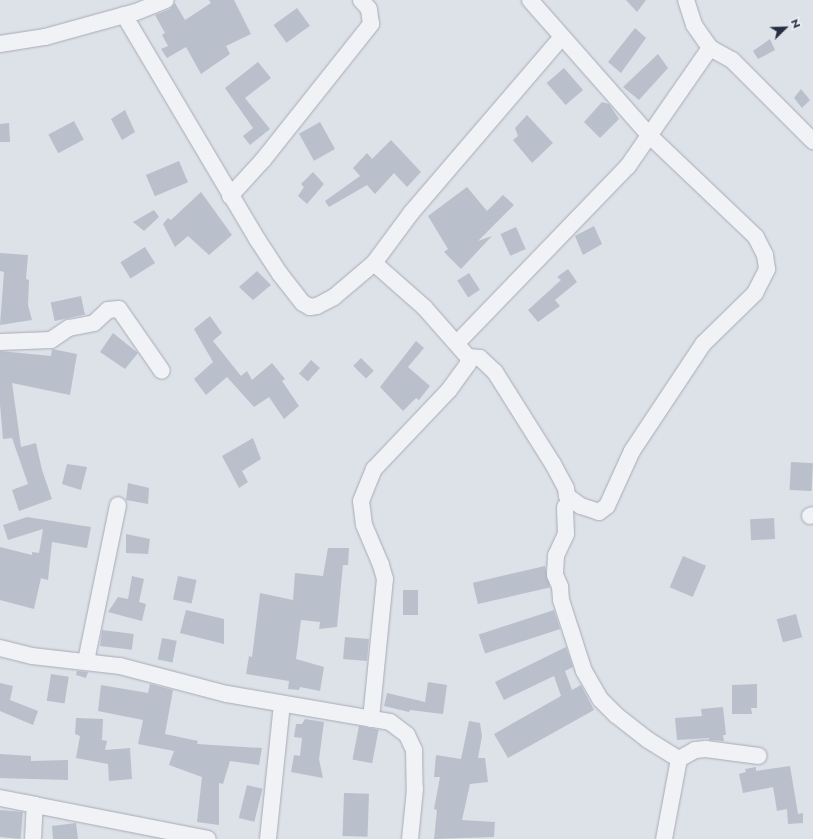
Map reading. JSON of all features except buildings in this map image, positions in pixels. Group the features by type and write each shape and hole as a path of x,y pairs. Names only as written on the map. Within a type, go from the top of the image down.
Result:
{"street":[{"path":"0,44 45,36 124,15 166,0"},
{"path":"230,196 263,160 371,24 369,9 361,0"},
{"path":"468,357 480,358 495,372 553,464 566,488 567,496 581,506 599,512 607,506 632,450 691,361 703,344 755,293 767,269 765,255 756,237 649,135 530,0"},
{"path":"686,0 694,25 710,48 732,60 813,141"},
{"path":"124,15 230,196 280,274 303,303 310,307 317,306 334,297 374,263 411,213 562,38"},
{"path":"458,342 628,166 710,48"},
{"path":"371,719 385,579 382,565 364,525 361,501 374,469 449,390 468,364 468,357 458,342 425,308 374,263"},
{"path":"0,342 51,340 69,328 94,323 108,310 119,309 162,371"},
{"path":"86,661 118,505"},
{"path":"565,507 566,534 556,554 555,571 560,589 561,600 584,671 600,699 616,715 648,740 679,759"},
{"path":"0,648 32,656 120,666 227,694 390,722 408,735 414,750 416,789 410,839"},
{"path":"268,839 282,704"},
{"path":"679,759 695,750 706,749 759,756"},
{"path":"664,839 679,759"},
{"path":"0,798 208,839"},
{"path":"33,839 35,805"}]}
